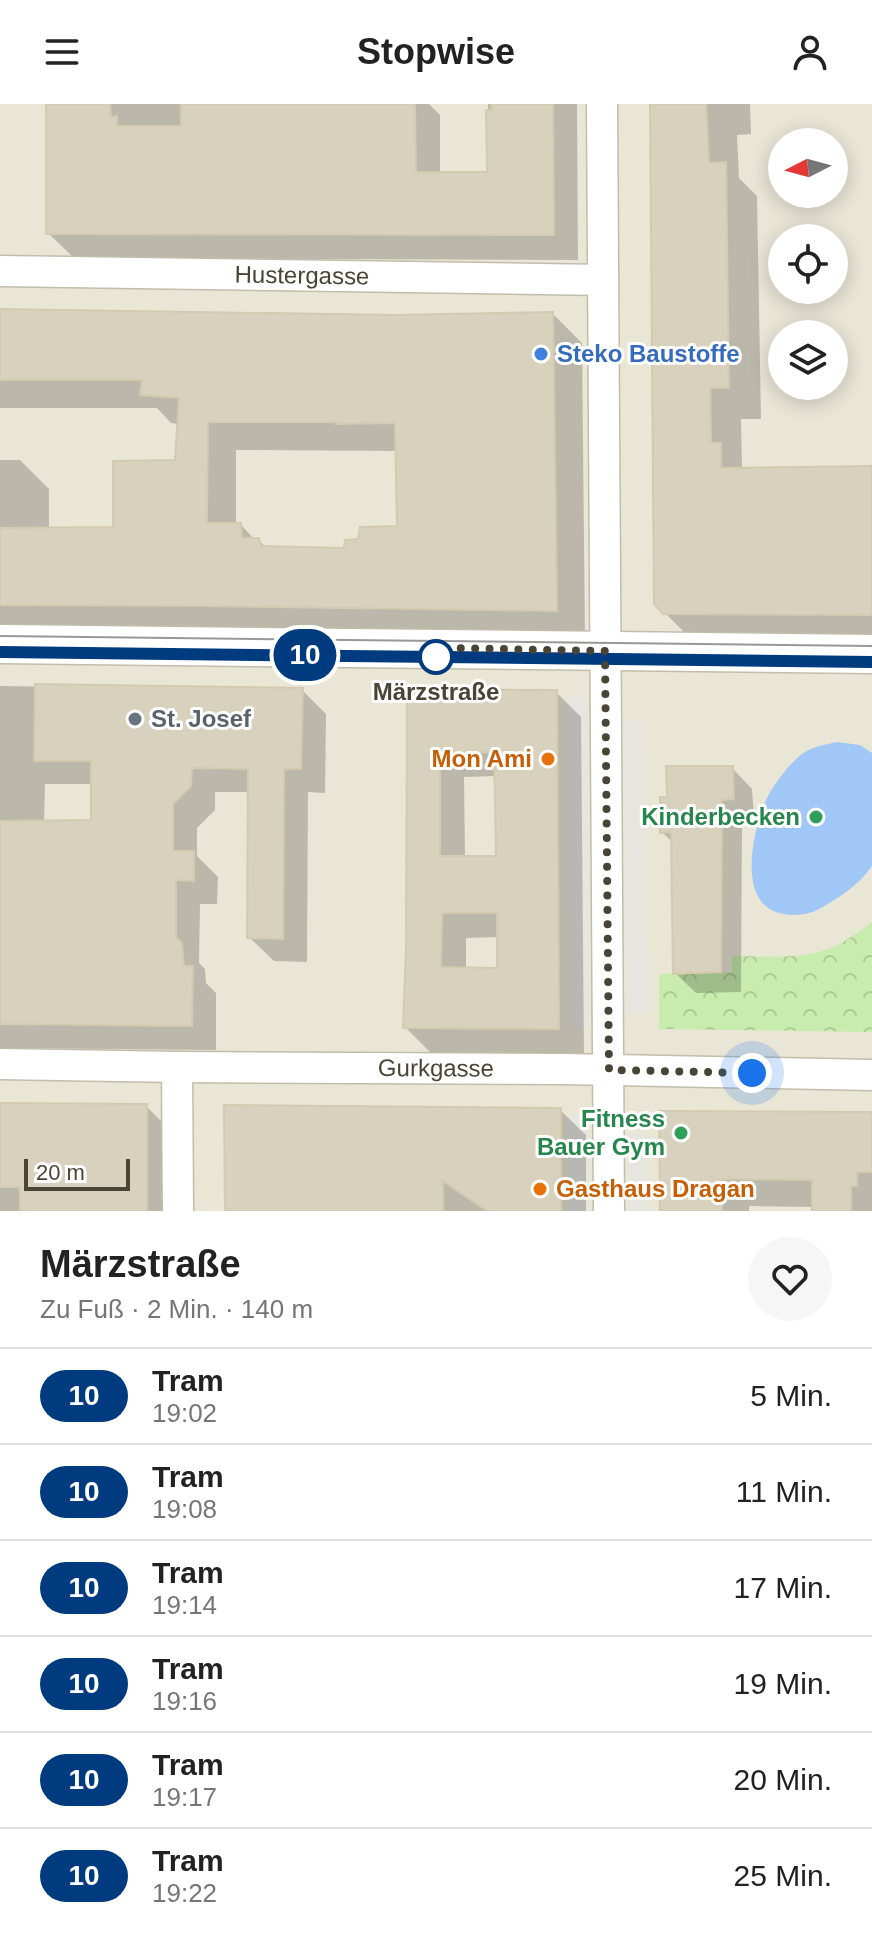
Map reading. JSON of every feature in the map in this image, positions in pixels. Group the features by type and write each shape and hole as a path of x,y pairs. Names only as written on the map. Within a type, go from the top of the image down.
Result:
{"street":[{"path":"602,104 609,1211"},
{"name":"Hustergasse","path":"0,271 603,280"},
{"path":"0,644 872,654"},
{"name":"Gurkgasse","path":"0,1064 872,1075"},
{"path":"177,1067 178,1211"}],"shaded area":[{"path":"0,104 872,104 872,1211 0,1211"},
{"path":"567,697 586,697 589,1027 570,1028"},
{"path":"623,720 643,720 648,1013 627,1013"},
{"path":"567,1115 588,1115 589,1211 569,1211"},
{"path":"646,1133 646,1211 627,1211 626,1134"}],"green space":[{"path":"872,922 872,1032 659,1029 659,974 732,972 732,956 805,955 840,944"}],"water":[{"name":"Kinderbecken","path":"837,742 860,745 872,753 872,866 848,890 819,909 811,913 784,914 769,908 759,898 753,884 753,849 760,816 771,790 797,758 810,749"}],"building":[{"path":"46,104 110,104 111,117 117,116 117,126 181,126 181,104 415,104 416,172 487,172 486,110 492,110 491,104 553,104 554,235 46,234"},
{"path":"650,104 706,104 709,163 726,162 729,388 710,388 711,443 721,443 721,468 872,466 872,615 663,614 654,604"},
{"path":"0,309 396,315 553,312 557,611 0,605 0,528 113,527 113,461 175,460 179,398 140,395 142,380 0,380","holes":["208,422 395,423 397,526 360,527 358,539 345,540 344,548 261,546 259,538 242,538 241,523 207,523"]},
{"path":"35,684 303,688 301,769 284,769 283,939 247,938 248,769 192,768 191,786 173,804 173,851 194,851 194,881 176,880 176,937 182,943 184,966 193,966 192,1026 0,1024 0,821 91,820 91,761 34,761"},
{"path":"407,689 557,690 559,1029 403,1028","holes":["494,752 496,856 440,856 440,753","442,913 497,913 497,968 441,967"]},
{"path":"666,766 733,766 734,799 722,800 721,972 673,974 671,832 660,833 660,797 667,797"},
{"path":"0,1103 147,1104 147,1211 20,1211 20,1187 0,1187"},
{"path":"224,1105 561,1108 561,1211 487,1211 443,1181 443,1211 225,1211"},
{"path":"659,1111 872,1112 872,1172 857,1172 857,1186 851,1186 851,1211 812,1211 812,1180 722,1179 722,1211 660,1211"}],"tram line":[{"path":"0,636 872,646"},
{"path":"0,652 872,662"},
{"name":"10","path":"0,652 872,662"}],"place":[{"name":"Steko Baustoffe","path":"541,354"},
{"name":"Märzstraße","path":"436,657"},
{"name":"St. Josef","path":"135,719"},
{"name":"Mon Ami","path":"548,759"},
{"name":"Kinderbecken","path":"816,817"},
{"name":"Fitness Bauer Gym","path":"681,1133"},
{"name":"Gasthaus Dragan","path":"540,1189"}],"route":[{"path":"436,657 444,648 605,651 609,1070 752,1073"}]}
